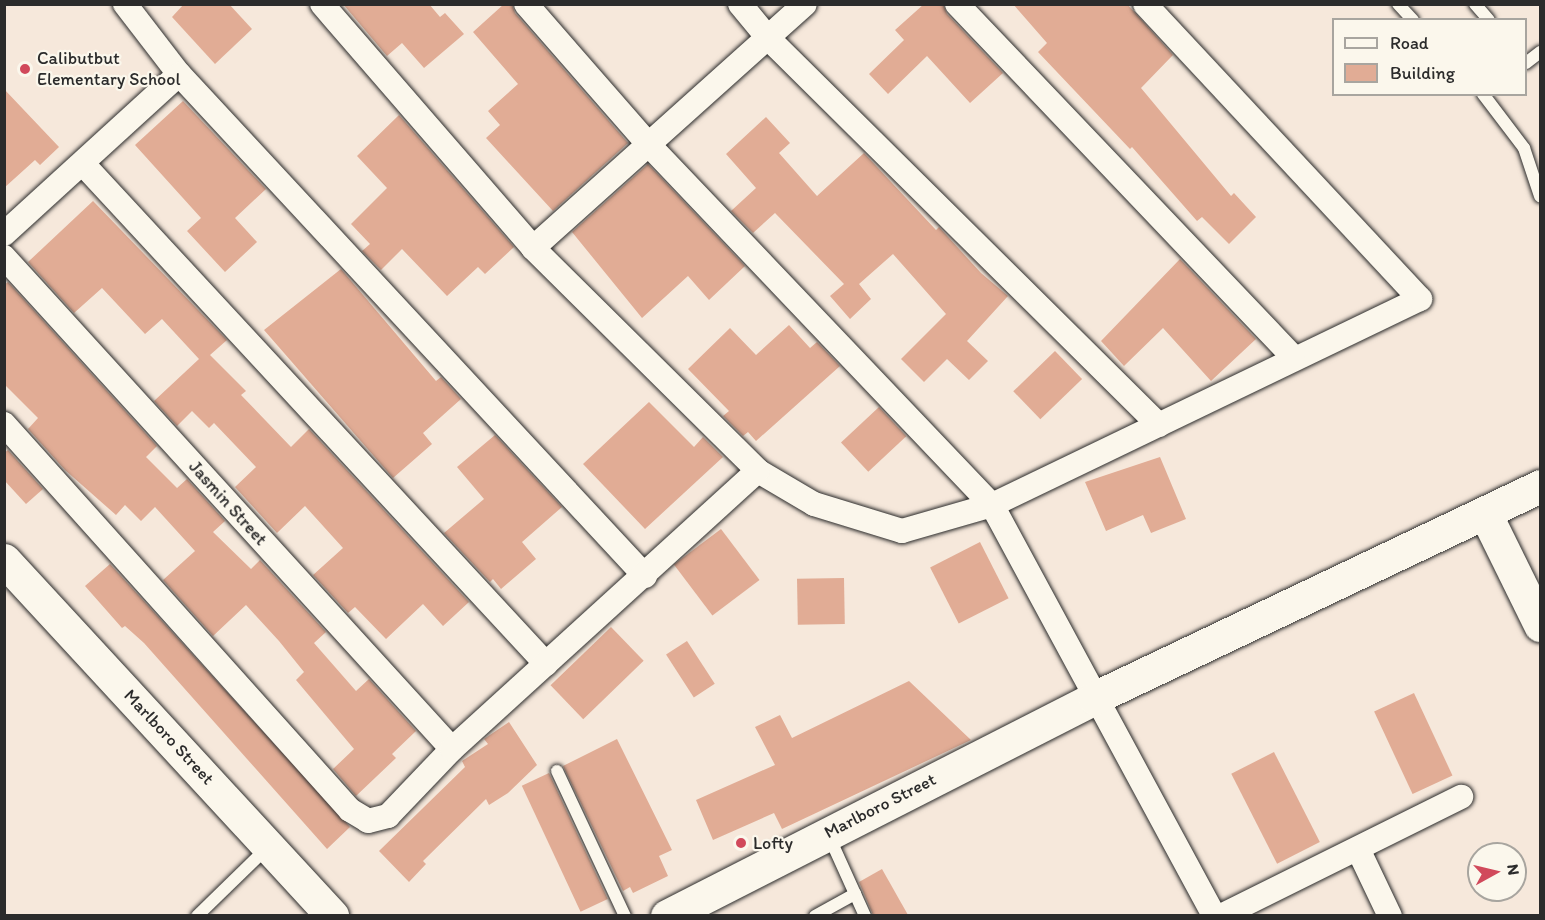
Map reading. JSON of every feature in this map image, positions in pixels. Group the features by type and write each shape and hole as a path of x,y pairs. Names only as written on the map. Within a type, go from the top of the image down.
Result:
{"street":[{"path":"125,4 179,74 645,576"},
{"path":"322,4 533,248 758,471 814,504 902,531 992,506 1293,357 1420,299 1145,4"},
{"path":"526,4 649,145 992,506 1094,698 1214,915 1223,915 1461,796"},
{"path":"740,4 768,38 1159,425"},
{"path":"533,248 805,4"},
{"path":"957,4 1293,357"},
{"path":"4,234 84,165 179,74"},
{"path":"84,165 546,664"},
{"name":"Jasmin Street","path":"4,257 452,749"},
{"path":"4,424 350,810 368,821 388,816 452,749 758,471"},
{"name":"Marlboro Street","path":"667,915 1094,698 1540,486"},
{"path":"1485,513 1540,625"},
{"name":"Marlboro Street","path":"4,560 332,915"},
{"path":"1358,849 1390,915"}],"lane":[{"path":"1398,4 1411,18"},
{"path":"1475,4 1487,18"},
{"path":"1527,61 1540,52"},
{"path":"1485,96 1524,148 1540,196"},
{"path":"557,771 625,915"},
{"path":"828,833 865,915"},
{"path":"197,915 270,846"},
{"path":"815,915 855,894"}],"building":[{"path":"184,4 229,4 252,29 215,64 172,17"},
{"path":"343,4 429,4 440,17 445,13 464,34 424,68 402,43 387,56"},
{"path":"504,4 512,4 515,13 628,143 553,211 486,138 500,125 488,111 518,84 473,32"},
{"path":"924,4 943,4 947,14 1003,73 970,103 927,56 888,94 869,74 904,40 895,30"},
{"path":"1013,4 1127,4 1173,55 1141,88 1231,196 1234,193 1256,217 1229,244 1202,217 1197,221 1132,147 1130,149 1038,52 1047,43"},
{"path":"4,89 59,147 40,165 35,160 4,188"},
{"path":"183,101 266,189 235,218 257,242 225,272 187,231 201,218 135,145"},
{"path":"399,115 514,247 485,274 478,267 447,296 402,249 381,270 362,251 370,244 351,224 387,188 357,156"},
{"path":"766,117 790,143 779,153 817,196 864,153 936,230 939,227 981,273 1008,296 967,341 988,361 969,380 947,359 924,382 901,359 946,314 893,254 859,284 871,299 850,319 830,296 844,284 775,213 753,233 731,211 756,188 726,154"},
{"path":"648,164 745,266 709,300 688,276 642,318 572,232"},
{"path":"93,201 227,340 210,355 246,391 241,395 291,447 309,429 469,602 443,626 423,604 386,639 355,607 348,613 313,575 343,548 305,506 277,533 235,487 256,467 214,423 209,428 192,411 177,426 154,401 199,359 162,319 145,334 102,288 74,313 28,262"},
{"path":"1180,259 1256,339 1211,381 1163,328 1124,366 1101,341"},
{"path":"341,269 436,381 441,377 461,399 423,433 432,444 393,478 264,330"},
{"path":"8,282 157,446 146,457 177,488 187,479 225,521 213,532 251,569 260,560 326,632 314,643 356,691 369,679 416,731 392,754 396,758 356,796 333,769 354,749 296,680 304,672 279,641 246,605 213,636 163,580 195,551 155,507 141,521 125,505 116,515 65,470 28,429 38,418 4,384 4,285"},
{"path":"789,325 810,348 817,342 840,366 756,441 748,432 743,436 723,416 729,411 688,369 730,328 756,355"},
{"path":"1055,351 1082,379 1040,419 1013,391"},
{"path":"649,402 694,447 703,437 723,457 645,529 583,464"},
{"path":"879,407 906,436 868,472 841,442"},
{"path":"495,435 562,507 522,542 536,559 501,589 493,579 490,582 444,533 484,499 457,467"},
{"path":"8,450 43,489 26,504 4,480 4,453"},
{"path":"1160,457 1186,519 1151,533 1143,515 1106,531 1085,482"},
{"path":"721,529 760,580 712,616 674,565"},
{"path":"980,542 1009,598 959,624 930,567"},
{"path":"110,564 350,827 327,849 144,643 125,626 122,628 85,586"},
{"path":"844,578 845,624 798,625 797,579"},
{"path":"611,627 644,661 583,719 551,685"},
{"path":"687,641 715,684 694,697 666,655"},
{"path":"909,681 971,740 782,829 774,813 713,840 696,800 775,765 755,727 780,715 792,738"},
{"path":"1414,693 1452,775 1413,794 1374,712"},
{"path":"509,722 537,765 508,793 489,805 486,799 423,861 426,864 409,882 379,851 465,767 462,761 488,744 484,739"},
{"path":"617,739 672,850 659,856 668,876 633,893 630,887 623,891 563,766"},
{"path":"1274,752 1320,842 1277,864 1231,774"},
{"path":"549,773 608,899 581,912 522,786"},
{"path":"882,869 908,915 873,915 859,882"}],"place":[{"name":"Calibutbut Elementary School","path":"25,69"},
{"name":"Lofty","path":"741,843"}]}
